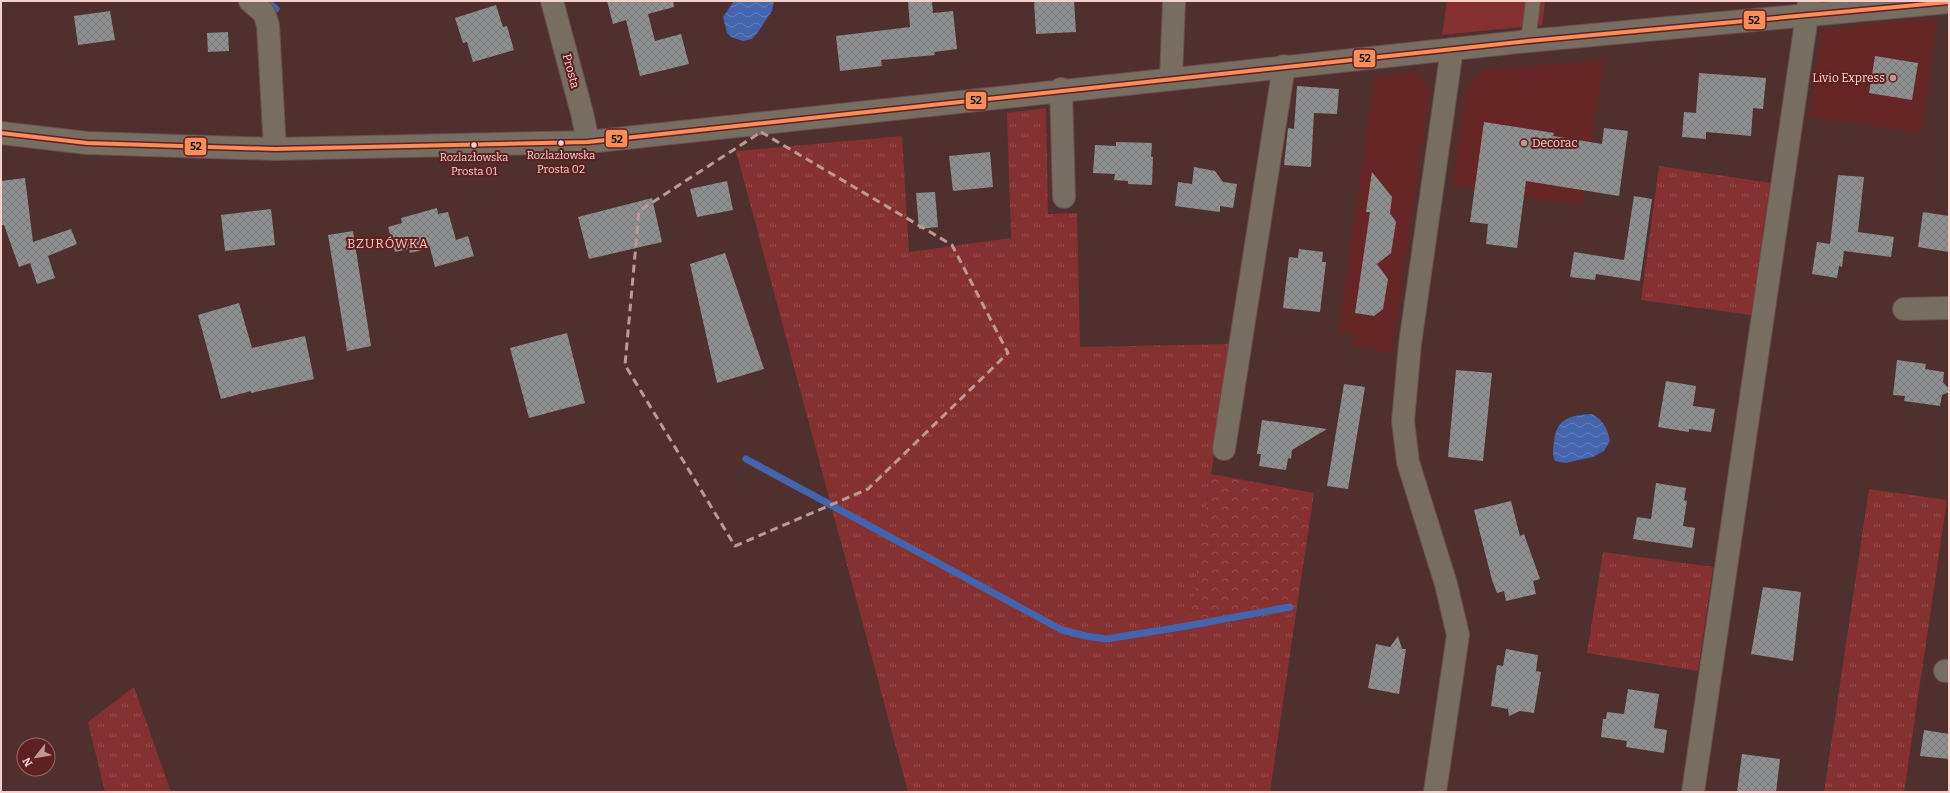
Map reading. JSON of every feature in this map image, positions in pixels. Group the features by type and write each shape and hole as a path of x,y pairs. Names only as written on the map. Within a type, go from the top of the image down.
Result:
{"street":[{"path":"250,1 264,13 268,25 275,149"},
{"name":"Prosta","path":"552,1 582,113 588,142"},
{"path":"1171,78 1174,1"},
{"path":"1,133 86,143 275,149 588,142 1061,89 1452,49 1808,8 1949,2"},
{"path":"1693,792 1808,8"},
{"path":"1435,792 1458,635 1446,584 1408,462 1403,421 1410,344 1452,49"},
{"path":"1224,449 1284,66"},
{"path":"1061,89 1064,197"},
{"path":"1904,309 1949,308"}],"lane":[{"path":"1528,40 1533,1"}],"highlighted area":[{"path":"761,132 952,245 1008,353 868,489 735,546 625,365 639,211"}],"shaded area":[{"path":"1938,18 1921,133 1809,117 1822,29"},
{"path":"1604,60 1582,206 1452,186 1467,87 1483,70"},
{"path":"1419,72 1430,90 1392,353 1352,346 1354,334 1338,333 1375,76"}],"green space":[{"path":"1447,1 1545,1 1542,25 1442,35"},
{"path":"1046,108 1048,214 1077,213 1080,347 1230,344 1189,627 1296,613 1270,792 908,792 736,151 902,136 909,252 1011,238 1007,113"},
{"path":"1659,166 1770,183 1751,315 1641,300"},
{"path":"1211,474 1314,493 1296,613 1189,627"},
{"path":"1869,489 1947,500 1904,792 1824,792"},
{"path":"1603,552 1713,567 1698,671 1587,653"},
{"path":"134,687 171,792 105,792 88,722"}],"water":[{"path":"734,1 774,1 772,11 752,39 743,41 731,37 727,33 723,17"},
{"path":"1592,414 1602,422 1608,432 1610,441 1604,451 1593,457 1565,463 1555,461 1553,450 1555,434 1561,423 1566,419 1577,415"}],"building":[{"path":"607,1 673,1 674,7 648,14 655,41 681,34 689,64 640,76 626,20 613,24"},
{"path":"908,1 932,1 933,13 953,11 957,49 934,52 935,55 881,60 882,66 840,71 836,36 910,27"},
{"path":"1034,1 1074,1 1076,32 1036,34"},
{"path":"496,5 503,27 507,26 514,50 473,62 467,42 463,43 455,18"},
{"path":"110,11 115,40 78,45 74,16"},
{"path":"228,32 229,51 208,52 207,33"},
{"name":"Livio Express","path":"1875,56 1918,63 1912,100 1869,93"},
{"path":"1699,73 1766,78 1763,109 1753,108 1751,136 1706,132 1706,139 1682,137 1684,112 1696,113"},
{"path":"1297,86 1339,89 1337,114 1314,113 1311,167 1284,165 1288,128 1294,129"},
{"path":"1484,122 1554,133 1553,136 1602,144 1604,128 1628,131 1619,196 1526,181 1517,248 1486,244 1488,224 1470,222"},
{"path":"1116,142 1152,143 1152,185 1128,184 1128,181 1114,180 1115,174 1093,173 1095,145 1116,146"},
{"path":"990,152 993,187 953,191 949,156"},
{"path":"1194,167 1215,171 1223,182 1237,184 1233,208 1220,206 1220,212 1175,206 1178,182 1192,184"},
{"path":"1372,172 1392,197 1390,213 1396,222 1391,253 1377,264 1388,279 1383,309 1374,316 1355,313 1370,212 1366,212"},
{"path":"1838,175 1864,177 1858,232 1894,237 1891,257 1844,251 1842,267 1839,266 1837,278 1812,274 1817,242 1830,244"},
{"path":"25,178 33,242 71,229 77,244 48,256 55,278 37,284 30,263 19,267 4,225 1,225 1,181"},
{"path":"727,181 733,210 697,217 690,189"},
{"path":"935,192 938,227 919,229 916,193"},
{"path":"1634,196 1652,199 1640,281 1596,274 1595,280 1570,277 1574,252 1624,260"},
{"path":"652,198 662,242 589,259 578,217"},
{"path":"437,208 438,214 448,212 456,240 468,236 474,256 435,267 430,248 410,253 409,249 395,252 388,227 402,223 401,218"},
{"path":"271,209 275,245 225,251 221,215"},
{"path":"1923,212 1949,216 1949,252 1918,247"},
{"path":"353,231 371,346 347,351 328,235"},
{"path":"1299,249 1323,252 1322,262 1326,262 1320,312 1283,308 1289,257 1298,258"},
{"path":"725,253 764,369 717,383 690,264"},
{"path":"239,303 252,348 305,336 314,379 251,393 251,391 221,399 198,315"},
{"path":"567,333 585,403 529,418 510,348"},
{"path":"1897,360 1926,364 1925,369 1944,372 1943,382 1949,389 1949,392 1942,395 1940,406 1904,401 1905,396 1893,395"},
{"path":"1456,370 1492,373 1483,461 1448,457"},
{"path":"1666,381 1696,386 1693,406 1715,409 1711,432 1689,429 1689,432 1658,427"},
{"path":"1344,384 1365,387 1348,489 1327,486"},
{"path":"1262,420 1327,429 1292,450 1291,459 1288,458 1286,470 1259,466 1261,454 1257,454"},
{"path":"1656,483 1686,488 1684,500 1687,501 1683,526 1695,528 1692,548 1633,539 1637,517 1651,519"},
{"path":"1511,501 1520,536 1524,534 1540,579 1533,581 1536,594 1506,601 1504,591 1497,593 1492,580 1474,510"},
{"path":"1763,587 1801,592 1793,661 1751,654"},
{"path":"1398,636 1402,649 1406,649 1399,694 1368,688 1376,644 1390,647"},
{"path":"1506,649 1538,655 1536,671 1541,672 1534,713 1520,711 1509,716 1508,709 1491,706 1497,665 1503,666"},
{"path":"1628,689 1659,694 1654,728 1667,730 1664,753 1626,747 1627,741 1601,737 1603,719 1606,719 1607,712 1624,714"},
{"path":"1924,730 1949,734 1949,759 1920,756"},
{"path":"1742,754 1780,759 1776,792 1737,792"}],"waterway":[{"path":"267,1 276,9"},
{"path":"746,459 1062,630 1106,639 1290,607"}],"transit line":[{"name":"52","path":"1,133 87,143 275,149 588,142 1528,41 1949,2"}],"place":[{"name":"Livio Express","path":"1893,78"},
{"name":"Rozlazłowska Prosta 02","path":"561,143"},
{"name":"Decorac","path":"1524,143"},
{"name":"Rozlazłowska Prosta 01","path":"474,145"}],"district":[{"name":"BZURÓWKA","path":"388,243"}]}
